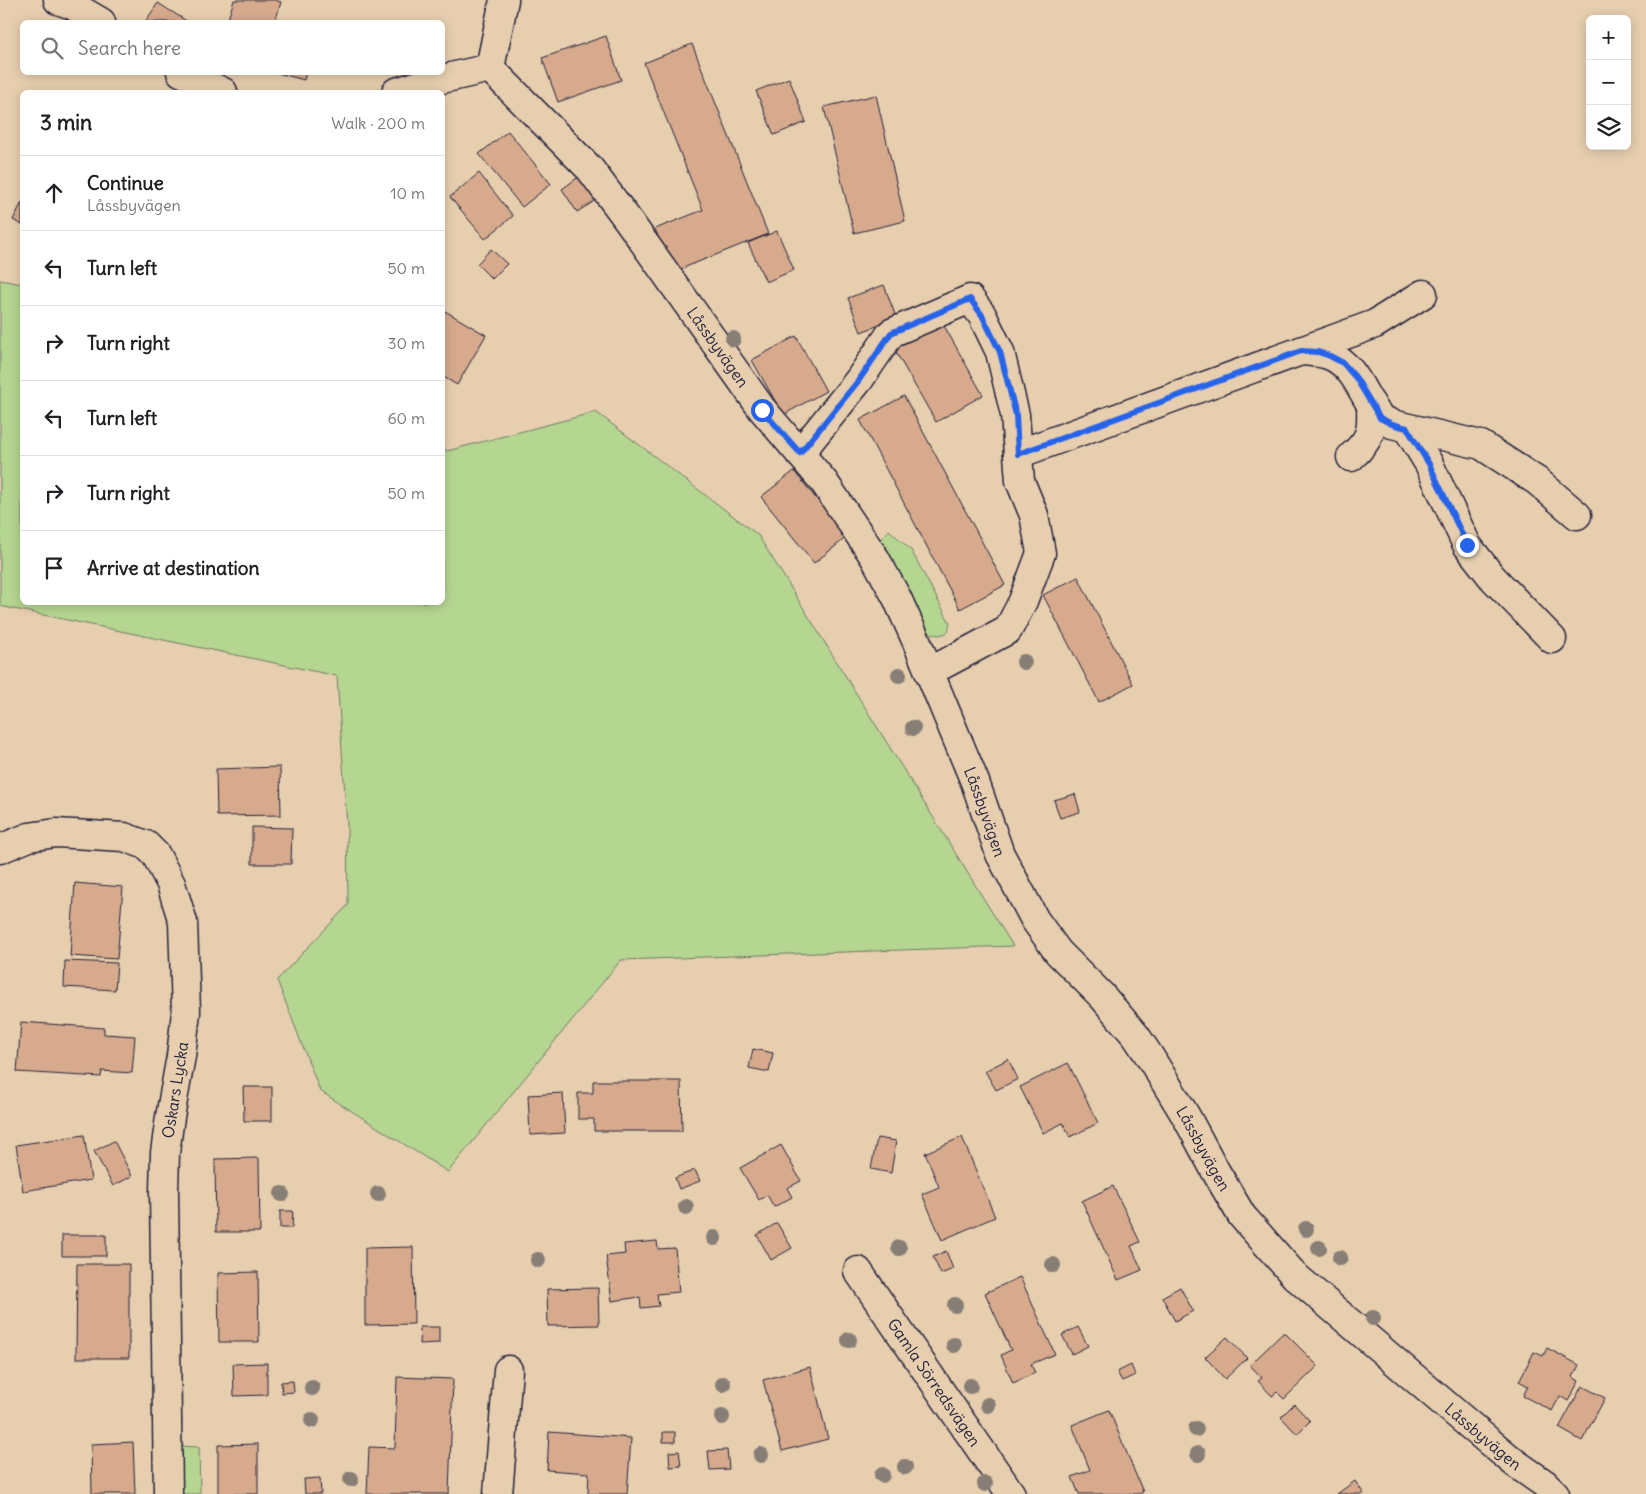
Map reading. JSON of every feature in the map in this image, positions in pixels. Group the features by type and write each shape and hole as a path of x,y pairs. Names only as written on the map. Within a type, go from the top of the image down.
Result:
{"street":[{"path":"58,0 72,5 98,20"},
{"path":"402,90 490,68 504,0"},
{"name":"Låssbyvägen","path":"490,68 590,169 762,410 824,482 875,558 897,598 929,672 975,782 1000,854 1035,920 1058,952 1102,996 1141,1043 1187,1118 1242,1216 1295,1276 1486,1439 1545,1484 1555,1494"},
{"path":"187,75 219,90"},
{"path":"1018,454 1375,324 1423,294"},
{"path":"800,453 859,380 891,333 970,299 982,315 1000,352 1016,415 1020,480 1034,515 1041,552 1023,601 1008,630 929,672"},
{"path":"1301,351 1318,352 1343,363 1356,378 1380,418 1392,424 1481,445 1538,481 1577,515"},
{"path":"1351,457 1362,447 1372,428 1371,404"},
{"path":"1407,428 1429,464 1467,545 1492,577 1552,639"},
{"name":"Oskars Lycka","path":"0,849 29,837 56,833 124,837 146,845 156,855 171,884 183,922 186,1012 181,1056 168,1126 164,1191 168,1494"},
{"name":"Gamla Sörredsvägen","path":"858,1271 1011,1494"},
{"path":"498,1494 508,1370"}],"green space":[{"path":"0,280 20,284 20,605 445,605 445,449 447,451 596,412 758,535 1013,946 621,960 448,1172 320,1091 277,980 348,905 347,825 337,676 0,606"},
{"path":"889,530 911,550 950,623 948,632 938,635 933,634 925,630 914,619 881,540"},
{"path":"179,1446 199,1447 200,1494 180,1494"}],"building":[{"path":"234,0 275,0 281,2 276,20 228,20"},
{"path":"158,3 185,20 146,20"},
{"path":"606,36 621,80 558,102 542,58"},
{"path":"692,44 768,234 673,272 655,229 703,210 644,63"},
{"path":"285,75 305,75 304,80"},
{"path":"789,78 806,122 774,135 756,91"},
{"path":"876,95 905,221 854,233 824,107"},
{"path":"508,131 551,184 522,207 479,154"},
{"path":"479,173 513,216 485,239 450,197"},
{"path":"580,176 596,200 577,212 562,189"},
{"path":"20,206 20,224 13,220"},
{"path":"777,231 794,270 766,282 748,243"},
{"path":"491,249 507,264 492,279 477,264"},
{"path":"884,285 896,317 861,332 848,298"},
{"path":"445,311 486,335 457,385 445,378"},
{"path":"942,322 983,395 936,422 894,349"},
{"path":"796,336 826,391 783,415 752,360"},
{"path":"904,396 1005,585 960,609 860,420"},
{"path":"794,471 847,537 814,563 761,497"},
{"path":"1078,577 1133,684 1099,702 1043,595"},
{"path":"280,767 281,815 217,816 216,769"},
{"path":"1075,794 1080,812 1060,818 1054,800"},
{"path":"252,827 292,828 291,864 252,864"},
{"path":"75,883 123,887 117,959 70,956"},
{"path":"65,961 117,963 115,990 64,987"},
{"path":"21,1022 104,1028 104,1034 135,1036 132,1073 102,1071 101,1077 17,1072"},
{"path":"753,1049 773,1053 769,1072 749,1068"},
{"path":"1008,1059 1018,1079 996,1090 985,1071"},
{"path":"1068,1063 1098,1123 1070,1137 1063,1123 1043,1133 1020,1087"},
{"path":"593,1081 681,1081 682,1131 594,1131 594,1119 578,1119 578,1093 593,1093"},
{"path":"243,1087 272,1087 272,1121 244,1121"},
{"path":"563,1093 565,1133 530,1135 528,1095"},
{"path":"84,1135 91,1180 23,1191 16,1145"},
{"path":"962,1137 995,1217 942,1240 922,1194 939,1187 925,1153"},
{"path":"877,1138 896,1141 891,1173 871,1169"},
{"path":"114,1141 132,1176 113,1186 94,1151"},
{"path":"781,1145 801,1181 787,1188 792,1197 774,1207 767,1195 759,1200 740,1168"},
{"path":"259,1158 260,1232 216,1232 215,1159"},
{"path":"695,1170 700,1181 679,1189 675,1178"},
{"path":"1113,1186 1140,1242 1131,1246 1142,1270 1118,1280 1082,1201"},
{"path":"280,1211 293,1211 292,1228 280,1228"},
{"path":"777,1223 792,1248 771,1260 757,1235"},
{"path":"62,1235 106,1235 106,1256 62,1256"},
{"path":"657,1241 658,1249 675,1248 679,1292 657,1294 659,1306 641,1308 640,1297 612,1301 606,1256 625,1254 624,1244"},
{"path":"413,1247 414,1324 365,1325 365,1248"},
{"path":"946,1251 953,1269 941,1274 933,1257"},
{"path":"77,1264 129,1264 129,1358 76,1358"},
{"path":"258,1272 259,1342 219,1342 218,1273"},
{"path":"1020,1277 1055,1354 1031,1364 1035,1373 1013,1383 1001,1355 1011,1350 985,1293"},
{"path":"1180,1287 1193,1311 1175,1321 1162,1297"},
{"path":"598,1288 599,1325 548,1326 547,1289"},
{"path":"420,1327 439,1327 439,1343 419,1344"},
{"path":"1078,1327 1088,1346 1072,1354 1062,1335"},
{"path":"1284,1332 1318,1366 1284,1399 1277,1392 1272,1396 1258,1381 1262,1378 1250,1365"},
{"path":"1227,1337 1247,1358 1225,1379 1205,1357"},
{"path":"1547,1348 1579,1365 1573,1377 1579,1381 1568,1401 1560,1396 1552,1411 1523,1396 1528,1386 1519,1381 1534,1352 1543,1356"},
{"path":"267,1363 267,1395 234,1396 233,1364"},
{"path":"1131,1365 1135,1375 1122,1381 1117,1372"},
{"path":"810,1367 828,1439 782,1451 763,1380"},
{"path":"397,1377 453,1379 449,1494 367,1494 369,1447 395,1448"},
{"path":"293,1381 294,1392 282,1393 281,1382"},
{"path":"1582,1386 1605,1398 1582,1441 1559,1428"},
{"path":"1294,1404 1310,1421 1297,1434 1281,1417"},
{"path":"1109,1410 1143,1492 1139,1494 1079,1494 1072,1477 1090,1470 1072,1425"},
{"path":"549,1432 631,1438 627,1494 588,1494 589,1473 547,1470"},
{"path":"663,1432 675,1432 675,1442 663,1442"},
{"path":"133,1442 135,1494 92,1494 91,1444"},
{"path":"258,1444 258,1494 218,1494 218,1445"},
{"path":"727,1450 729,1469 710,1470 708,1451"},
{"path":"679,1451 681,1466 670,1467 669,1452"},
{"path":"320,1478 321,1494 305,1494 304,1479"},
{"path":"1355,1481 1364,1494 1337,1494"}],"route":[{"path":"762,410 800,453 859,380 891,333 970,299 982,315 1000,352 1016,415 1018,454 1301,351 1318,352 1343,363 1356,378 1380,418 1407,428 1429,464 1467,545"}]}
